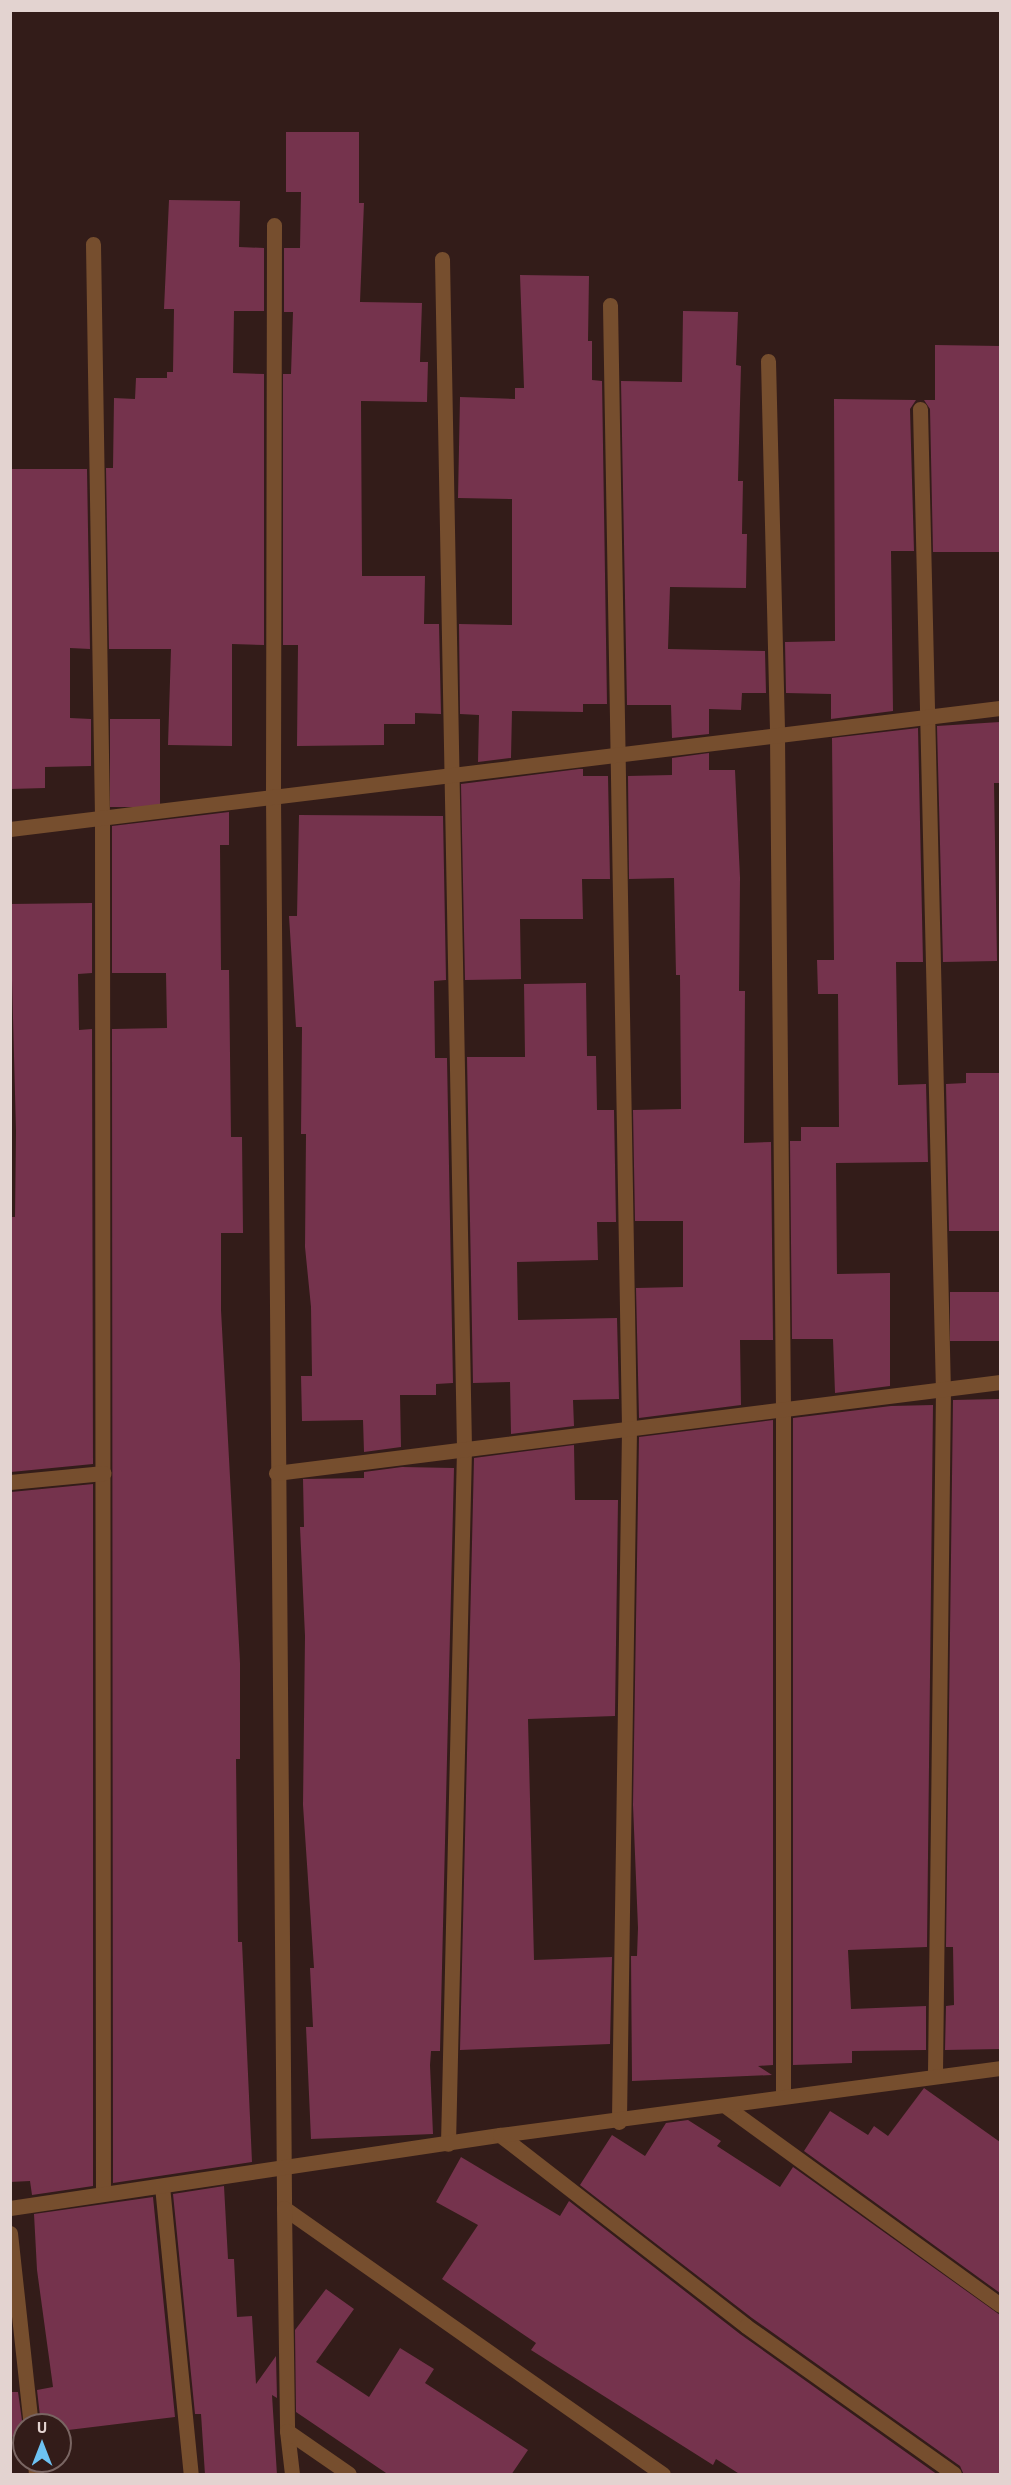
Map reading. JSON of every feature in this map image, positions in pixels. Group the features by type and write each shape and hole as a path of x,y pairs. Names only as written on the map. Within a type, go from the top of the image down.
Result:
{"street":[{"path":"274,225 273,796 276,1473 287,2431 292,2475"},
{"path":"93,244 102,817 103,2192"},
{"path":"442,259 464,1449 448,2144"},
{"path":"610,305 615,755 629,1429 619,2122"},
{"path":"768,361 777,735 783,1409 783,2096"},
{"path":"920,409 930,717 943,1389 935,2075"},
{"path":"10,829 1000,708"},
{"path":"276,1473 1000,1382"},
{"path":"10,1482 104,1473"},
{"path":"10,2208 103,2192 162,2186 500,2135 728,2108 783,2096 1000,2068"},
{"path":"728,2108 1000,2306"},
{"path":"500,2135 746,2326 954,2475"},
{"path":"162,2186 191,2475"},
{"path":"284,2208 663,2475"},
{"path":"10,2233 30,2413"},
{"path":"287,2431 349,2475"}],"building":[{"path":"286,132 359,132 359,203 364,203 360,302 422,303 420,362 428,362 427,402 361,401 362,576 425,576 424,624 439,624 441,714 415,713 415,724 384,724 384,745 297,746 298,645 283,645 283,374 291,374 293,312 284,312 284,248 300,248 301,192 286,192"},
{"path":"169,200 240,201 239,247 264,248 264,311 234,311 233,373 264,374 264,645 232,644 232,746 168,745 171,649 109,649 106,468 113,468 114,398 135,399 136,378 167,378 167,372 173,372 174,309 164,309"},
{"path":"520,275 589,276 588,341 592,341 592,380 602,381 607,704 583,704 583,712 512,711 511,758 478,762 479,715 460,714 459,624 512,625 512,499 458,498 460,397 515,399 515,388 524,388"},
{"path":"683,311 738,312 736,365 741,366 738,481 743,481 742,534 747,534 746,588 670,587 668,649 765,651 766,693 742,693 741,710 709,709 709,734 672,738 671,705 627,705 621,381 682,382"},
{"path":"935,345 1000,346 1000,552 933,552 930,409 924,400 935,400"},
{"path":"834,399 916,400 910,409 914,551 891,551 893,711 831,719 831,694 786,693 785,642 835,641"},
{"path":"10,469 87,469 90,649 70,648 70,718 91,719 91,766 45,767 45,788 10,789"},
{"path":"110,719 160,719 160,807 110,807"},
{"path":"1000,722 1000,783 994,783 997,961 943,962 937,726"},
{"path":"918,728 923,962 896,962 898,1085 926,1084 928,1162 836,1163 837,1274 890,1273 890,1386 835,1393 833,1339 792,1339 790,1141 801,1141 801,1127 839,1127 838,994 818,994 817,960 834,960 832,738"},
{"path":"709,753 709,770 735,770 740,878 739,991 745,991 744,1143 771,1142 773,1340 740,1340 741,1405 639,1418 636,1288 683,1287 683,1221 635,1221 633,1110 681,1109 680,975 676,975 674,878 629,879 628,776 672,775 672,758"},
{"path":"583,769 583,776 608,776 610,879 582,879 583,919 520,919 521,979 465,980 461,784"},
{"path":"229,812 229,845 220,845 221,970 229,970 231,1137 242,1137 243,1233 221,1233 221,1310 240,1663 240,1759 236,1759 238,1942 242,1942 252,2162 113,2183 112,1029 167,1028 166,973 112,973 112,826"},
{"path":"299,815 443,816 446,980 434,981 435,1058 447,1058 453,1383 436,1384 436,1395 400,1395 401,1447 364,1452 363,1420 302,1421 301,1376 312,1376 311,1307 305,1247 306,1134 301,1134 302,1027 296,1027 289,916 297,916"},
{"path":"92,903 92,973 78,974 79,1030 92,1029 93,1464 11,1472 10,1217 15,1217 16,1131 10,904"},
{"path":"586,983 587,1056 596,1056 597,1110 614,1110 616,1222 597,1222 598,1260 517,1262 518,1320 617,1318 619,1399 573,1400 574,1426 511,1434 510,1382 473,1383 467,1057 525,1057 524,984"},
{"path":"966,1073 999,1073 1000,1231 949,1231 946,1084 966,1083"},
{"path":"950,1292 1000,1292 1000,1341 950,1341"},
{"path":"999,1399 1000,2049 945,2050 946,2006 954,2005 953,1947 946,1947 953,1400"},
{"path":"933,1405 927,1947 848,1950 851,2009 926,2006 926,2050 852,2051 852,2063 793,2065 793,1418 891,1406"},
{"path":"773,1420 773,2065 758,2066 772,2075 632,2081 631,1956 637,1956 638,1928 633,1805 639,1437"},
{"path":"574,1445 575,1500 618,1500 615,1716 528,1719 534,1960 612,1957 610,2044 460,2050 474,1458"},
{"path":"402,1467 454,1468 440,2051 431,2051 430,2065 433,2134 311,2139 306,2027 313,2027 310,1968 314,1968 303,1805 305,1636 300,1527 304,1527 303,1479 364,1478 364,1472"},
{"path":"93,1484 93,2186 32,2195 30,2181 10,2182 11,1492"},
{"path":"924,2088 1000,2142 1000,2293 804,2151 830,2111 868,2135 874,2126 888,2136"},
{"path":"688,2120 721,2141 717,2146 780,2187 793,2167 1000,2315 1000,2475 964,2475 960,2466 752,2318 580,2185 612,2135 645,2156 666,2123"},
{"path":"461,2157 560,2216 569,2201 740,2334 938,2475 741,2475 716,2459 713,2465 531,2350 536,2343 442,2279 478,2225 436,2202"},
{"path":"224,2186 228,2259 234,2259 237,2317 252,2316 256,2384 276,2356 277,2398 272,2395 277,2475 205,2475 201,2414 195,2414 173,2194"},
{"path":"153,2197 175,2417 72,2430 72,2413 40,2413 37,2390 53,2387 37,2270 34,2214"},
{"path":"326,2289 354,2309 316,2362 369,2397 400,2348 434,2369 425,2383 528,2450 511,2475 389,2475 296,2412 295,2330"},
{"path":"10,2392 18,2392 21,2413 12,2413 12,2437 10,2437"}]}
